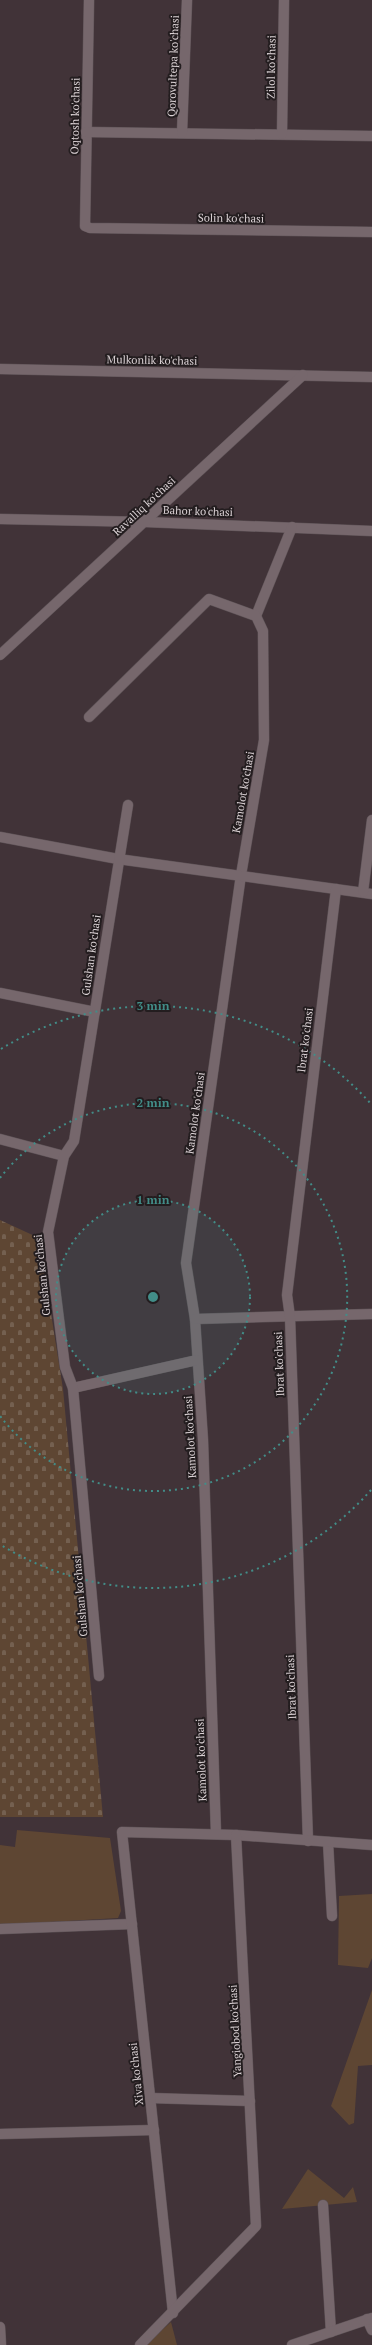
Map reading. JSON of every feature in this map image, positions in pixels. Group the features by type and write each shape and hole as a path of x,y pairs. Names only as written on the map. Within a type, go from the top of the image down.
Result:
{"street":[{"name":"Oqtosh ko'chasi","path":"89,0 84,222 85,226 90,228"},
{"name":"Qorovultepa ko'chasi","path":"182,133 187,0"},
{"name":"Zilol ko'chasi","path":"282,134 284,0"},
{"path":"86,132 372,136"},
{"name":"Solin ko'chasi","path":"90,228 372,232"},
{"name":"Mulkonlik ko'chasi","path":"0,368 303,375"},
{"path":"303,375 372,378"},
{"name":"Ravalliq ko'chasi","path":"0,655 303,375"},
{"name":"Bahor ko'chasi","path":"0,519 292,526 372,531"},
{"path":"89,717 210,599 256,616 292,526"},
{"name":"Kamolot ko'chasi","path":"216,1834 203,1440 195,1319 186,1264 241,875 264,740 263,631 256,616"},
{"name":"Gulshan ko'chasi","path":"99,1676 73,1388 65,1366 48,1232 64,1156 74,1141 118,859 128,805"},
{"path":"0,837 118,859 367,893 372,820"},
{"name":"Ibrat ko'chasi","path":"308,1841 290,1317 287,1295 308,1105 336,889"},
{"path":"0,992 95,1012"},
{"path":"0,1139 64,1156"},
{"path":"195,1319 372,1314"},
{"path":"73,1388 197,1360"},
{"name":"Xiva ko'chasi","path":"173,2313 122,1832 216,1834"},
{"path":"216,1834 372,1845"},
{"name":"Yangiobod ko'chasi","path":"173,2313 256,2226 236,1835"},
{"path":"328,1842 332,1916"},
{"path":"0,1929 132,1924"},
{"path":"150,2098 250,2101"},
{"path":"0,2134 154,2130"},
{"path":"323,2205 331,2332"},
{"path":"140,2345 173,2313"},
{"path":"292,2345 369,2318 372,2330"},
{"path":"0,2327 1,2345"}],"green space":[{"path":"0,1220 39,1238 63,1389 103,1817 0,1817"},
{"path":"17,1830 110,1838 121,1911 118,1918 0,1925 0,1845 15,1847"},
{"path":"372,1894 372,1958 368,1968 338,1965 339,1896"},
{"path":"372,1990 372,2065 358,2066 354,2123 349,2125 331,2106"},
{"path":"308,2169 344,2198 353,2187 357,2202 282,2209"},
{"path":"171,2322 177,2345 145,2345"}]}
